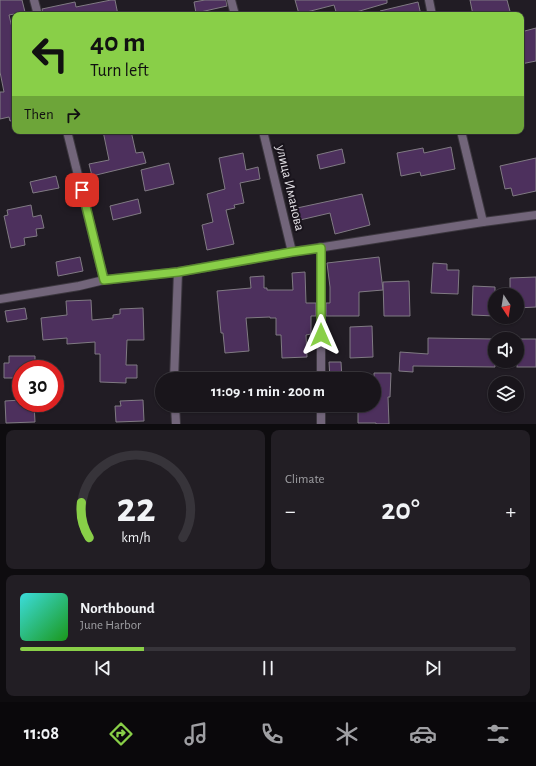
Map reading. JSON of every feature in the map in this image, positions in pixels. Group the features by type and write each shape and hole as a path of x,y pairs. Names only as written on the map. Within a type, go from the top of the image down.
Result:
{"street":[{"path":"34,0 37,12"},
{"path":"231,0 234,12"},
{"path":"429,0 431,12"},
{"path":"68,134 104,280"},
{"name":"улица Иманова","path":"264,134 292,252"},
{"path":"462,134 483,222"},
{"path":"0,299 79,286 104,280 178,272 292,252 536,215"},
{"path":"321,248 321,372"},
{"path":"174,372 178,272"},
{"path":"175,412 176,424"},
{"path":"321,412 321,424"}],"building":[{"path":"0,0 22,0 25,12 12,12 12,14 9,15 12,28 12,121 10,121 9,117 0,119 0,92 4,92 0,72"},
{"path":"115,0 117,12 42,12 42,9 75,2 76,7"},
{"path":"205,0 226,0 227,6 196,12 194,2"},
{"path":"295,0 387,0 387,3 356,12 336,12 334,5 307,12 298,12"},
{"path":"470,0 507,0 510,12 472,12"},
{"path":"418,2 420,12 380,12"},
{"path":"536,28 536,61 524,63 524,31"},
{"path":"104,134 132,134 136,153 143,152 146,163 92,176 89,164 109,160"},
{"path":"451,147 455,169 421,176 420,172 401,176 397,153 423,148 424,153"},
{"path":"342,149 345,163 320,169 317,155"},
{"path":"243,153 246,170 258,167 260,179 240,183 244,203 234,205 235,208 226,210 234,244 207,250 202,225 213,222 207,194 225,189 219,158"},
{"path":"536,158 536,191 513,196 511,188 505,189 500,166"},
{"path":"169,163 174,184 145,191 141,170"},
{"path":"56,176 59,188 33,193 30,182"},
{"path":"362,194 370,225 335,234 330,213 300,220 297,208"},
{"path":"138,199 141,213 113,220 110,206"},
{"path":"31,205 33,217 41,215 44,228 36,229 37,236 24,238 25,245 11,248 4,216 8,215 7,210"},
{"path":"80,257 83,271 58,276 56,262"},
{"path":"379,257 383,290 359,292 359,316 326,316 326,303 330,303 327,263"},
{"path":"433,263 447,264 447,270 459,270 458,294 431,293"},
{"path":"305,272 306,303 316,303 316,316 311,316 311,334 306,335 307,357 282,358 281,335 276,335 276,318 270,317 246,318 249,351 225,353 223,333 221,333 217,291 251,288 250,277 264,276 264,288 267,288 267,290 293,290 292,273"},
{"path":"536,277 536,307 524,308 524,288 510,288 510,278"},
{"path":"409,281 410,316 384,316 383,282"},
{"path":"473,286 495,287 488,288 488,316 472,315"},
{"path":"91,300 92,320 113,318 113,315 120,314 120,309 143,308 144,340 127,340 126,365 137,365 137,378 126,378 126,383 100,382 100,354 95,354 95,342 67,344 67,338 43,340 41,318 67,315 66,301"},
{"path":"25,308 27,319 7,322 5,311"},
{"path":"372,326 373,357 350,358 350,327"},
{"path":"428,338 488,339 488,367 413,366 413,372 399,371 400,352 428,354"},
{"path":"524,339 536,339 536,367 524,367"},
{"path":"9,356 35,356 35,360 12,360 12,378 4,378 4,363 9,363"},
{"path":"329,362 341,362 342,372 330,372"},
{"path":"381,373 391,373 390,397 388,397 389,424 358,423 358,412 381,412"},
{"path":"143,400 144,421 116,422 115,406 121,406 120,401"},
{"path":"5,401 12,401 12,412 34,412 35,422 6,423"}],"route":[{"path":"82,190 104,280 178,272 321,248 321,335"}]}
